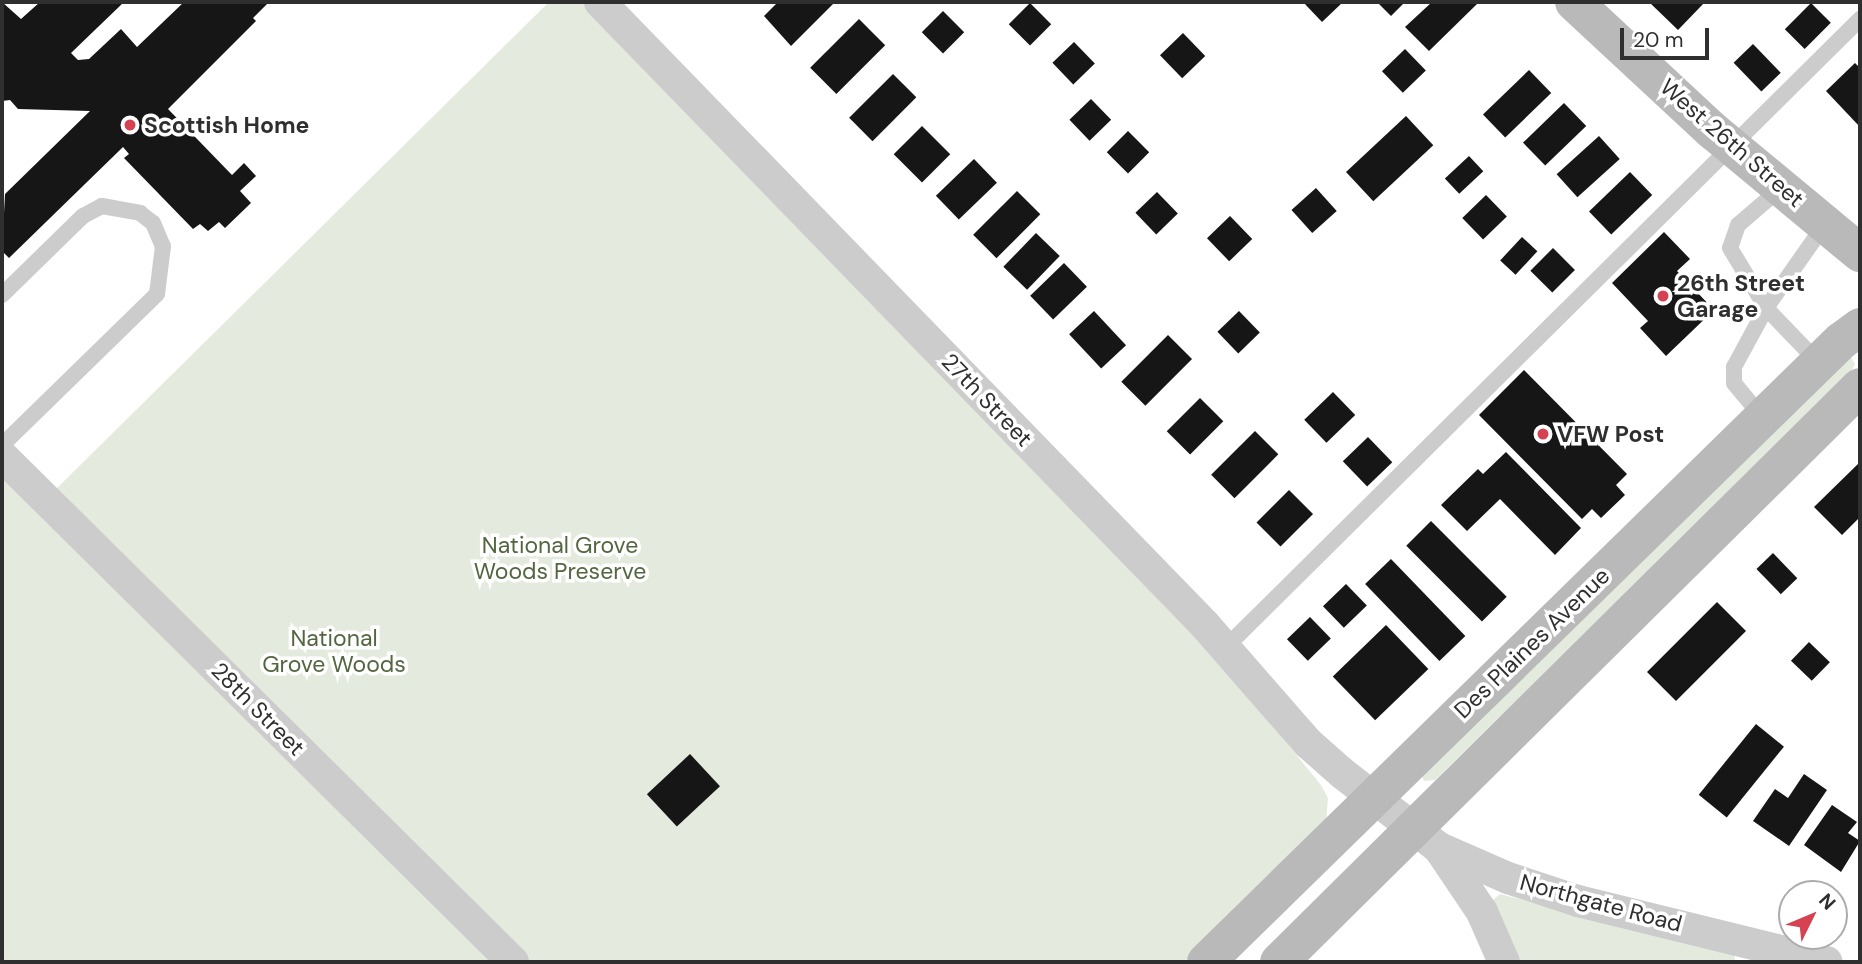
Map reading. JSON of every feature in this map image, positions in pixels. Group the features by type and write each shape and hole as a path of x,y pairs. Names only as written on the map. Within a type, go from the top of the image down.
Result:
{"street":[{"name":"27th Street","path":"600,2 1225,648 1308,743 1426,838"},
{"name":"West 26th Street","path":"1574,2 1732,145 1860,253"},
{"name":"Des Plaines Avenue","path":"1206,962 1818,362 1860,327"},
{"name":"Des Plaines Avenue","path":"1279,962 1426,838 1860,387"},
{"name":"28th Street","path":"2,456 513,962"},
{"name":"Northgate Road","path":"1426,838 1546,892 1813,958"},
{"path":"1426,838 1482,912 1504,962"},
{"name":"Northgate Road","path":"1748,962 1813,958"}],"lane":[{"path":"1225,648 1860,19"},
{"path":"1782,187 1738,225 1730,248 1766,308 1818,362"},
{"path":"2,295 83,216 102,206 140,213 153,223 163,246 157,294 2,445"},
{"path":"1762,417 1734,383 1734,367 1766,308 1825,224"}],"green space":[{"name":"National Grove Woods","path":"549,2 582,2 1192,627 1321,785 1328,798 1326,823 1184,962 2,962 2,440 53,492"},
{"path":"1850,356 1855,364 1851,372 1435,780 1424,781 1422,776"},
{"path":"1500,894 1734,954 1735,960 1521,962 1493,900"}],"building":[{"name":"Scottish Home","path":"2,2 21,19 40,2 124,2 71,53 78,60 89,59 121,29 137,47 184,2 269,2 253,18 256,21 168,109 232,175 244,163 256,176 240,191 251,203 225,228 219,222 208,231 200,224 193,229 124,158 129,154 123,147 9,258 2,251 5,194 90,111 18,109 10,100 2,101"},
{"path":"778,2 835,2 791,46 764,16"},
{"path":"1303,2 1343,2 1322,22"},
{"path":"1377,2 1405,2 1391,16"},
{"path":"1432,2 1477,4 1429,51 1405,27"},
{"path":"1649,2 1705,2 1678,30"},
{"path":"1030,3 1051,24 1030,45 1009,24"},
{"path":"1811,3 1831,23 1805,49 1785,29"},
{"path":"943,11 964,32 943,53 922,32"},
{"path":"859,19 885,45 836,94 810,68"},
{"path":"1183,33 1205,56 1182,78 1160,55"},
{"path":"1074,42 1095,64 1073,84 1052,63"},
{"path":"1753,44 1781,73 1761,92 1734,63"},
{"path":"1405,49 1426,71 1403,93 1382,71"},
{"path":"1855,63 1860,68 1860,127 1826,91"},
{"path":"1529,70 1551,93 1505,137 1483,114"},
{"path":"893,74 916,97 872,141 849,118"},
{"path":"1091,99 1111,120 1090,141 1069,120"},
{"path":"1564,103 1586,126 1545,166 1523,143"},
{"path":"1406,116 1433,145 1373,201 1346,172"},
{"path":"922,126 950,154 922,183 894,154"},
{"path":"1128,131 1149,152 1128,173 1107,152"},
{"path":"1599,136 1620,159 1577,197 1557,174"},
{"path":"1469,156 1483,171 1459,194 1445,179"},
{"path":"974,159 997,183 959,220 936,196"},
{"path":"1630,172 1652,195 1611,235 1589,212"},
{"path":"1316,188 1337,211 1312,233 1291,210"},
{"path":"1017,191 1040,214 996,258 973,235"},
{"path":"1157,192 1178,214 1156,234 1135,213"},
{"path":"1486,195 1507,217 1483,240 1462,218"},
{"path":"1230,216 1252,239 1229,261 1207,238"},
{"name":"26th Street Garage","path":"1664,232 1690,259 1677,271 1714,310 1666,356 1640,328 1648,321 1612,283"},
{"path":"1036,233 1060,256 1027,290 1003,267"},
{"path":"1522,237 1537,251 1516,275 1500,260"},
{"path":"1553,248 1575,270 1552,293 1530,271"},
{"path":"1064,263 1087,287 1053,319 1030,296"},
{"path":"1094,311 1126,345 1101,369 1069,334"},
{"path":"1239,311 1260,333 1238,353 1217,332"},
{"path":"1168,335 1192,359 1145,406 1121,382"},
{"name":"VFW Post","path":"1524,370 1627,474 1616,485 1625,495 1601,518 1592,509 1582,519 1479,415"},
{"path":"1333,392 1355,415 1326,443 1304,420"},
{"path":"1200,398 1223,421 1190,455 1167,431"},
{"path":"1255,431 1278,454 1234,498 1211,475"},
{"path":"1368,437 1392,462 1367,486 1343,461"},
{"path":"1506,452 1581,528 1555,555 1500,499 1467,531 1441,505 1478,469 1483,474"},
{"path":"1860,462 1860,517 1842,535 1814,507"},
{"path":"1289,490 1313,514 1281,547 1256,523"},
{"path":"1431,521 1507,597 1482,621 1406,546"},
{"path":"1773,553 1797,578 1781,594 1756,569"},
{"path":"1391,559 1465,636 1439,661 1365,584"},
{"path":"1346,584 1367,606 1344,628 1323,606"},
{"path":"1717,602 1746,631 1676,701 1647,672"},
{"path":"1310,617 1331,639 1308,661 1287,639"},
{"path":"1386,625 1428,669 1375,720 1333,676"},
{"path":"1809,642 1830,662 1812,681 1791,661"},
{"path":"1756,724 1784,747 1727,817 1699,795"},
{"path":"690,754 720,786 677,826 647,794"},
{"path":"1804,774 1827,790 1789,846 1753,821 1775,789 1788,798"},
{"path":"1832,805 1857,822 1848,833 1860,841 1841,872 1804,845"}],"place":[{"name":"Scottish Home","path":"130,125"},
{"name":"26th Street Garage","path":"1663,296"},
{"name":"VFW Post","path":"1543,434"}],"park label":[{"name":"National Grove Woods Preserve","path":"560,558"}]}
